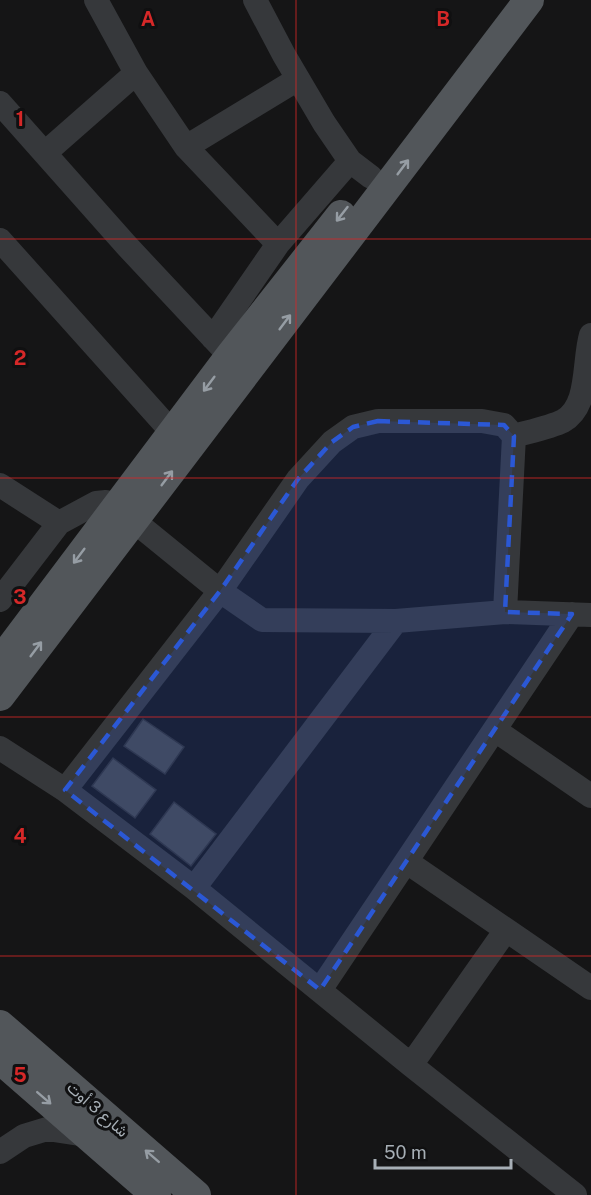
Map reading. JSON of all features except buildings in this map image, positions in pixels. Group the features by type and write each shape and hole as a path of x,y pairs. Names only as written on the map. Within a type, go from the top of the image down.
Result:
{"main road":[{"path":"0,696 124,515 221,347 361,169 505,0"},
{"path":"0,662 124,515 530,0"},
{"name":"شارع 3 أوت","path":"0,1025 196,1195"},
{"path":"0,1059 156,1195"}],"street":[{"path":"96,0 136,73 186,147 278,244"},
{"path":"0,103 127,246 221,347 278,244 361,169 324,123 255,0"},
{"path":"45,153 136,73"},
{"path":"186,147 298,79"},
{"path":"4,250 172,432"},
{"path":"514,436 563,421 575,411 582,394 591,335"},
{"path":"65,790 220,591 298,479 332,442 353,427 378,421 482,421 504,425 514,436 505,612"},
{"path":"0,485 59,523"},
{"path":"0,600 59,523 96,503 106,502 220,591 262,620 396,621 505,612 582,615"},
{"path":"320,990 495,730 582,615"},
{"path":"194,888 396,621"},
{"path":"495,730 591,796"},
{"path":"0,748 65,790 194,888 574,1195"},
{"path":"407,862 591,988"},
{"path":"411,1065 506,930"},
{"path":"0,1152 24,1136 47,1129 86,1135"}],"highlighted area":[{"path":"378,421 504,425 514,436 505,612 572,614 320,990 65,790 220,591 298,479 332,442 353,427"}]}
